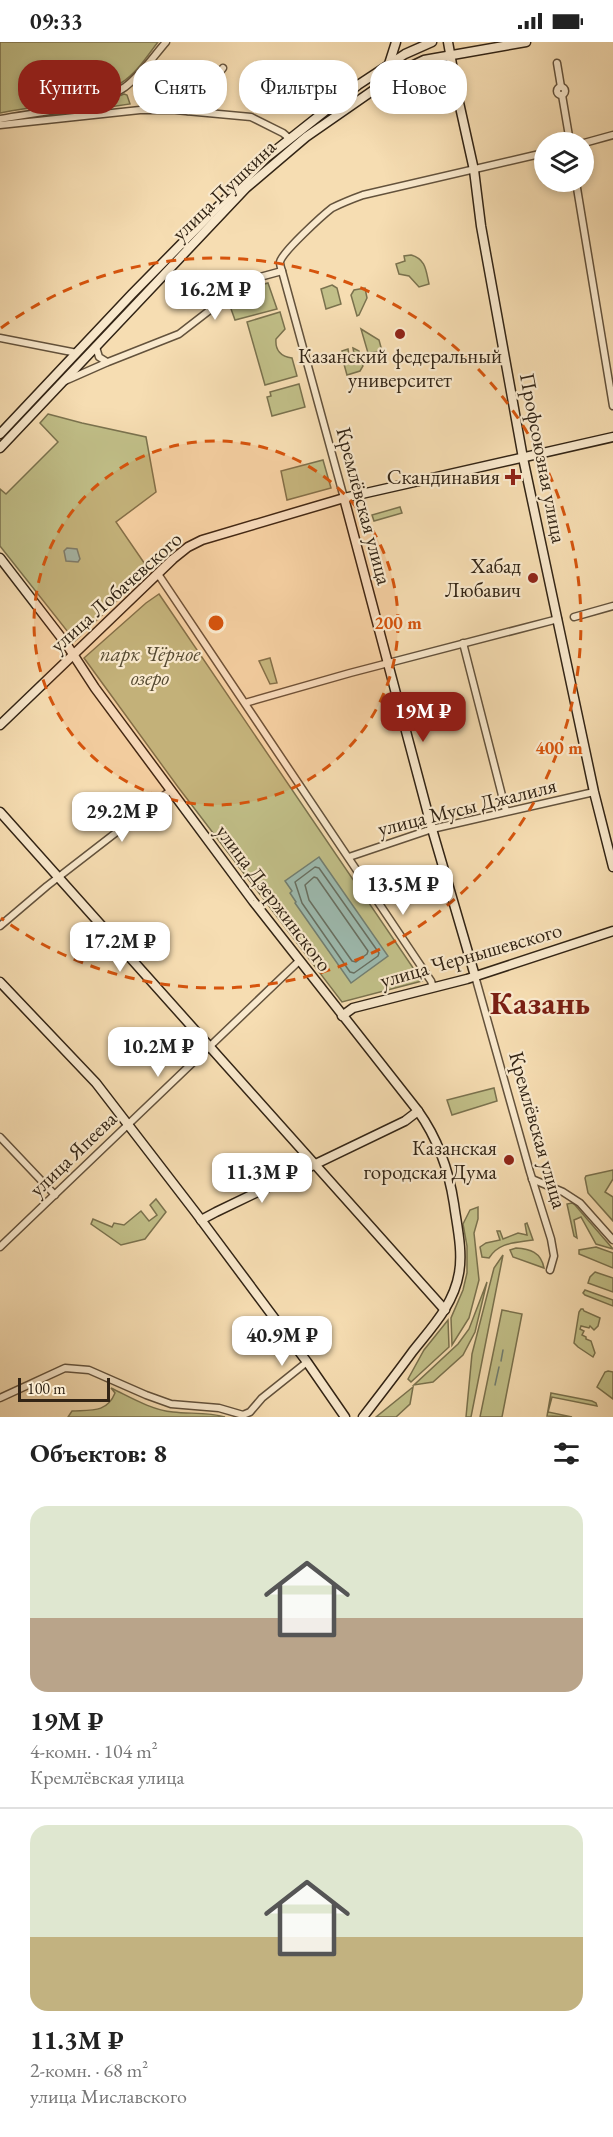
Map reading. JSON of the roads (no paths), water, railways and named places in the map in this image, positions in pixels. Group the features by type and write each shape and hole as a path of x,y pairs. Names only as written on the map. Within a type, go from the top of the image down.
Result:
{"main road":[{"path":"390,60 396,42"},
{"name":"улица Пушкина","path":"396,60 432,42"},
{"name":"Профсоюзная улица","path":"448,42 474,170 481,226 523,458 594,792 613,867"},
{"name":"улица Пушкина","path":"0,448 246,188 306,137 401,71 424,60 526,42"},
{"name":"улица Пушкина","path":"0,434 246,177 290,139 370,77"},
{"name":"улица Лобачевского","path":"0,725 158,574 188,547 202,540 344,498 613,437"},
{"name":"Кремлёвская улица","path":"344,498 432,829 475,976"},
{"name":"улица Дзержинского","path":"0,559 299,961 418,1111 438,1147 450,1180 456,1215 460,1253 460,1270 456,1286 444,1312 363,1417"},
{"path":"0,812 56,879"},
{"path":"0,820 56,879 444,1312"},
{"name":"улица Чернышевского","path":"342,1016 353,1008 475,976 613,931"},
{"path":"0,982 96,1083 307,1362 345,1417"},
{"path":"201,1220 405,1121 418,1111"}],"street":[{"path":"0,119 91,102 108,95 130,82 166,42"},
{"path":"557,63 561,87 565,91 562,95 568,132"},
{"path":"0,125 133,111"},
{"path":"220,114 251,117 290,139"},
{"path":"594,140 613,135"},
{"path":"62,383 179,334 241,286 253,279 282,271 280,262 284,253 331,209 363,195 534,155"},
{"path":"578,192 613,406"},
{"name":"Кремлёвская улица","path":"282,271 344,498"},
{"path":"0,338 77,353"},
{"path":"96,347 99,357 108,362"},
{"path":"158,574 349,856 433,987"},
{"path":"574,617 613,606"},
{"path":"244,703 558,619"},
{"path":"463,643 506,811"},
{"path":"0,926 56,879 171,790"},
{"name":"улица Мусы Джалиля","path":"349,856 432,829 594,792"},
{"name":"улица Япеева","path":"0,1246 299,961"},
{"name":"Кремлёвская улица","path":"475,976 551,1239 554,1256 550,1269"},
{"path":"0,1137 55,1195"},
{"path":"532,1179 563,1192 580,1203 613,1240"},
{"path":"0,1398 65,1368 89,1370 171,1404 219,1408 243,1415 250,1412 262,1398 307,1362"}],"water":[{"path":"67,548 77,549 80,559 78,562 66,561 64,551"},
{"path":"319,857 388,956 351,983 295,903 290,893 292,891 285,881"}],"waterway":[{"path":"501,1361 503,1350"},
{"path":"495,1385 499,1367"}],"place":[{"name":"Казанский федеральный университет","path":"400,334"},
{"name":"Скандинавия","path":"513,477"},
{"name":"Хабад Любавич","path":"533,578"},
{"name":"Казанская городская Дума","path":"509,1160"}],"district":[{"name":"Казань","path":"540,1002"}],"park label":[{"name":"парк Чёрное озеро","path":"150,666"}]}
